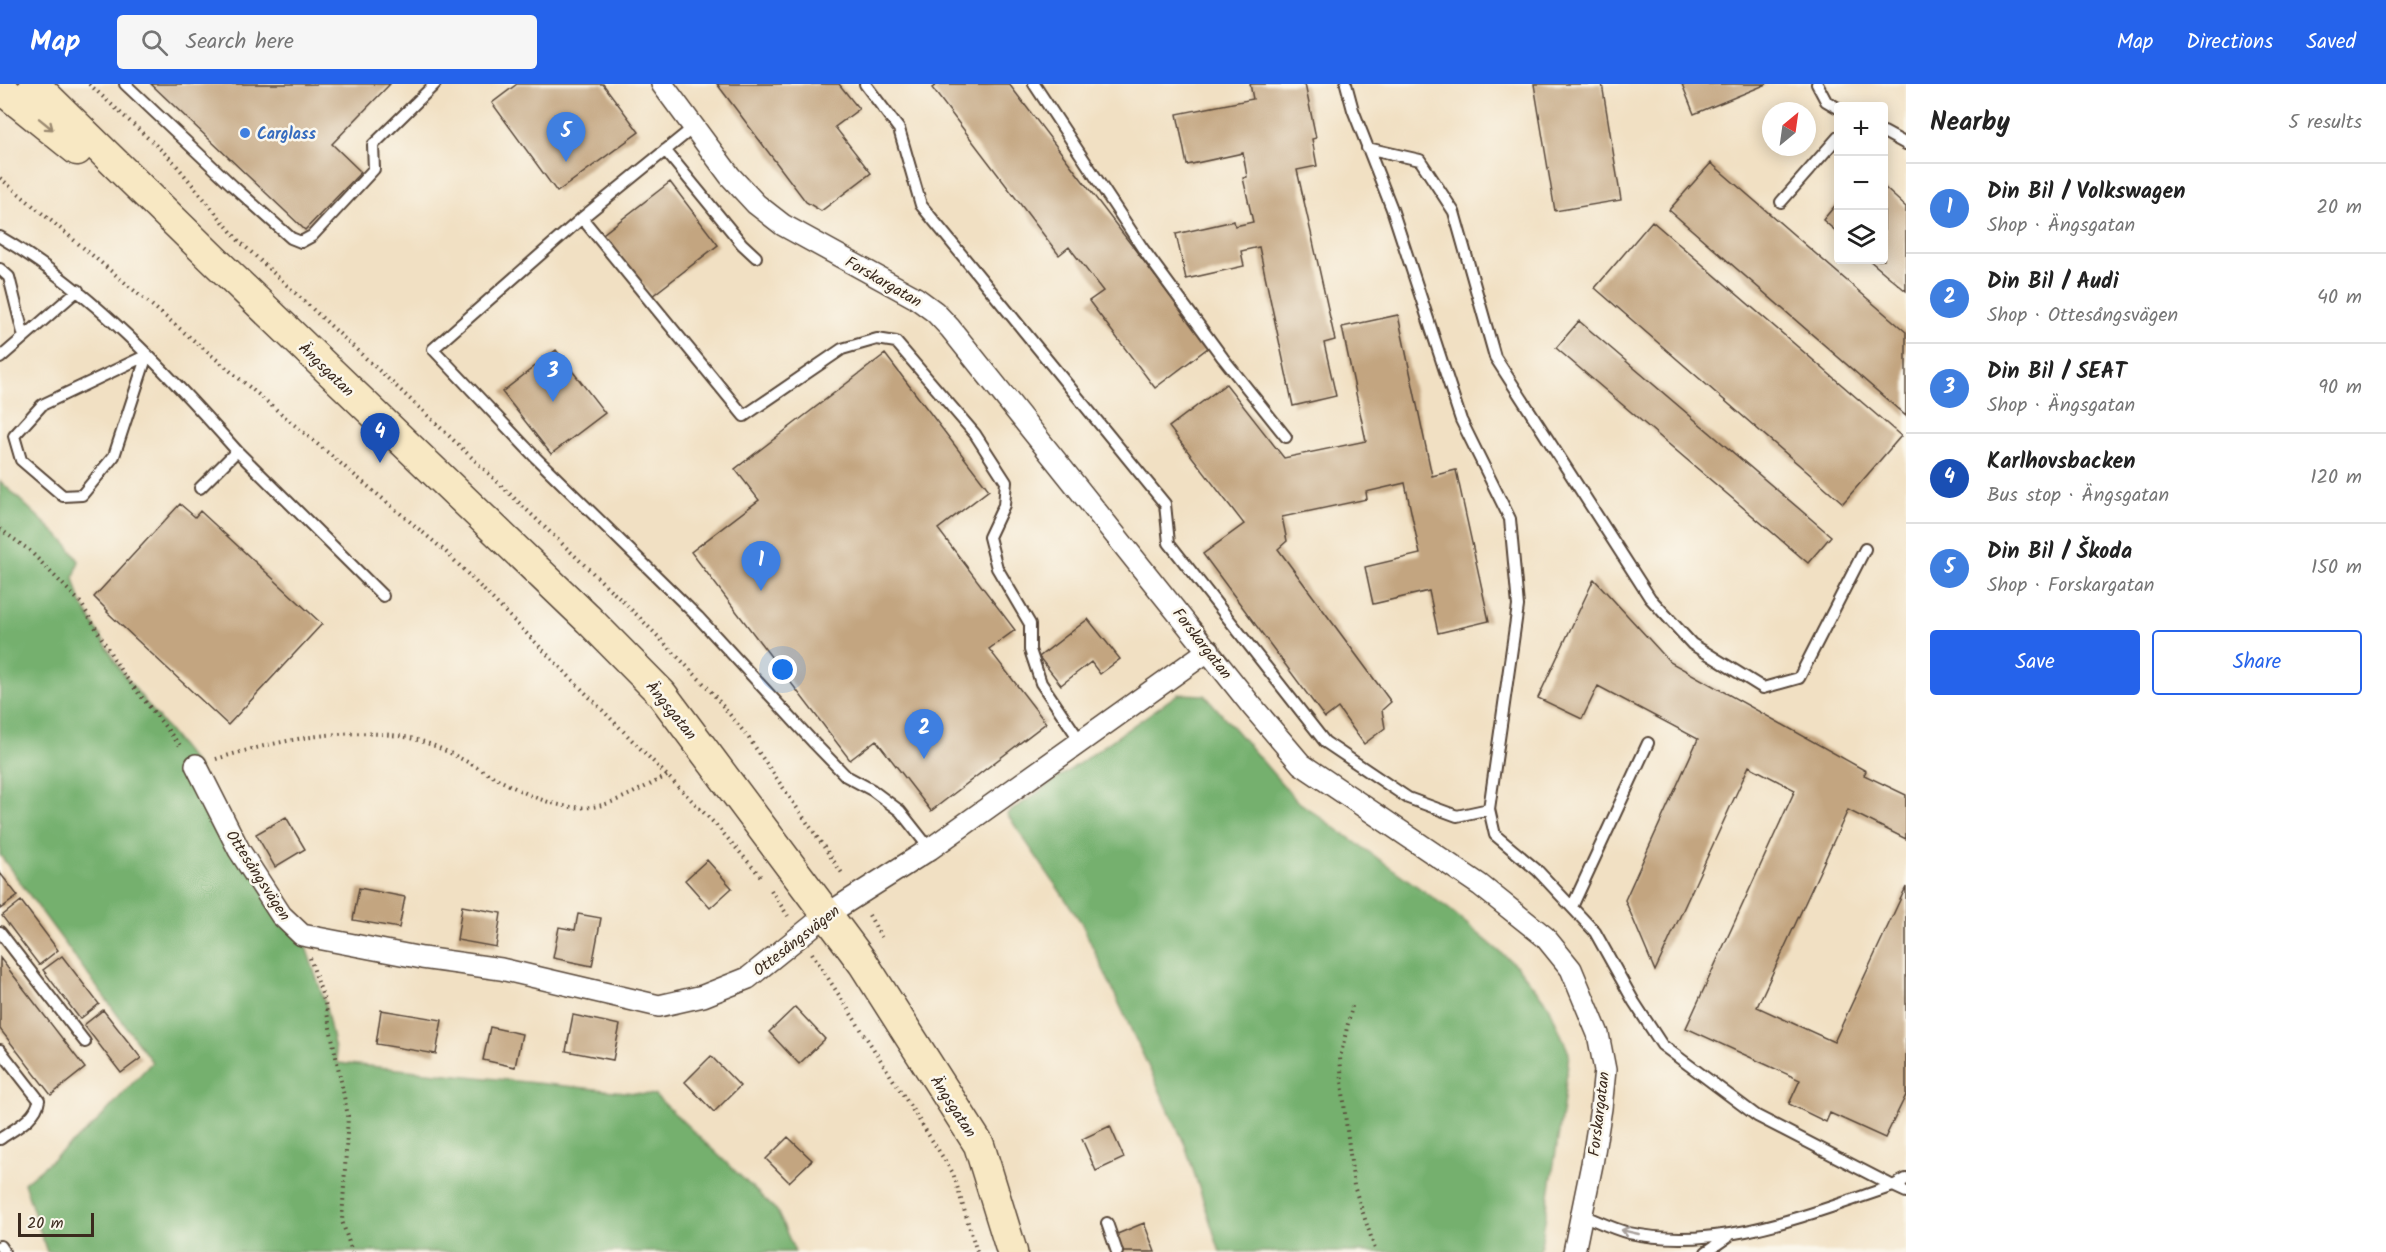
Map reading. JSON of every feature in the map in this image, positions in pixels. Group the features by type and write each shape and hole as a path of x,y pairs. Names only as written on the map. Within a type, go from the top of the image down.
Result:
{"main road":[{"name":"Ängsgatan","path":"34,84 589,620 661,693 863,963 979,1145 1012,1252"},
{"name":"Ängsgatan","path":"0,88 213,259"}],"street":[{"name":"Forskargatan","path":"663,84 730,176 756,204 783,225 916,298 935,312 1301,764 1480,885 1545,937 1571,969 1598,1034 1605,1070 1596,1142 1574,1252"},
{"name":"Ottesångsvägen","path":"196,765 239,850 281,915 302,935 422,958 501,969 660,1006 703,996 748,978 826,915 930,849 1209,650"}],"lane":[{"path":"125,84 233,186 291,238 301,242 312,236 374,169 373,145 435,84"},
{"path":"865,84 899,129 921,205 1165,504 1169,543 1325,742 1408,798 1457,816 1489,809"},
{"path":"1034,84 1143,249 1223,358 1286,437"},
{"path":"1346,84 1353,110 1392,209 1461,420 1510,519 1518,606 1489,809 1495,835 1538,871 1595,932 1634,1002 1662,1045 1757,1116 1906,1192"},
{"path":"1817,84 1826,101 1834,105"},
{"path":"694,127 582,218 433,350 536,458 698,617 813,743 846,776 872,790 900,811 930,849"},
{"path":"1888,134 1906,144"},
{"path":"1781,202 1834,143"},
{"path":"1367,148 1420,160 1454,212 1495,357 1650,598 1692,644 1763,688 1799,678 1865,549"},
{"path":"665,150 742,244 756,257"},
{"path":"582,218 744,416 842,349 877,339 896,342 975,434 1006,482 1004,505 989,537 997,568 1030,624 1030,650 1041,683 1081,741"},
{"path":"0,237 78,290 183,389 237,451 382,596"},
{"path":"0,269 9,277 24,337"},
{"path":"0,358 78,290"},
{"path":"147,355 114,456 82,495 63,496 21,460 14,436 42,405 147,355"},
{"path":"200,488 237,451"},
{"path":"1572,907 1648,743"},
{"path":"0,932 85,1042"},
{"path":"0,1050 39,1100 38,1109 31,1116 0,1139"},
{"path":"1582,1215 1629,1233 1688,1240 1730,1236 1766,1228 1906,1179"},
{"path":"1107,1222 1117,1252"},
{"path":"1706,1252 1730,1236"},
{"path":"0,1246 4,1252"}],"path":[{"path":"0,178 445,552 716,825 767,884"},
{"path":"0,529 28,550 81,603 121,671 196,765 253,748 300,738 364,733 406,737 440,748 536,798 573,808 608,803 667,776"},
{"path":"302,935 325,1003 348,1116 342,1221 352,1252"},
{"path":"833,984 953,1173 977,1252"},
{"path":"1352,1006 1340,1058 1345,1114 1354,1186 1376,1252"}],"green space":[{"path":"0,481 66,543 79,561 74,578 81,603 121,671 196,765 302,935 325,1003 338,1063 655,1095 777,1211 795,1252 47,1252 24,1183 96,1123 152,1062 0,855"},
{"path":"1178,694 1205,695 1296,800 1449,909 1518,967 1549,1006 1569,1053 1563,1107 1540,1252 1220,1252 1185,1145 1081,922 1007,814"}],"building":[{"path":"151,84 390,84 332,144 361,172 305,230"},
{"path":"517,84 603,84 639,132 557,192 492,103"},
{"path":"717,84 839,84 859,109 835,127 871,173 821,211 806,202"},
{"path":"938,84 1009,84 1209,347 1155,388 1089,301 1103,291 1069,247 1059,255 932,88"},
{"path":"1250,84 1305,84 1316,138 1312,139 1317,166 1297,170 1335,340 1324,343 1336,396 1293,406 1259,247 1241,251 1244,266 1186,279 1176,234 1234,221 1235,226 1253,222 1243,178 1247,177 1243,153 1187,165 1177,114 1253,99"},
{"path":"1534,84 1602,84 1621,200 1555,211"},
{"path":"1682,84 1767,84 1694,114"},
{"path":"1711,163 1906,332 1906,416 1669,210"},
{"path":"670,182 718,245 652,296 603,234"},
{"path":"1888,191 1906,207 1906,291 1874,264 1888,264"},
{"path":"1834,207 1834,230 1823,220"},
{"path":"1652,221 1901,436 1843,503 1595,288"},
{"path":"1398,315 1432,476 1456,470 1489,621 1438,633 1429,591 1373,604 1365,567 1420,554 1405,483 1366,492 1367,499 1282,517 1287,541 1278,549 1391,702 1382,710 1385,728 1364,744 1338,708 1325,718 1203,554 1244,524 1169,427 1226,384 1284,458 1366,441 1342,327"},
{"path":"1579,321 1831,536 1808,563 1556,348"},
{"path":"556,350 605,413 551,454 502,392"},
{"path":"885,354 989,490 938,529 1015,630 989,649 1046,723 931,811 876,740 850,760 691,552 759,500 735,469"},
{"path":"180,504 195,517 200,511 322,624 228,725 107,612 94,597"},
{"path":"1594,579 1670,662 1866,771 1864,775 1906,795 1906,839 1848,810 1757,1007 1834,1042 1906,887 1906,1095 1885,1138 1830,1113 1826,1122 1789,1104 1800,1080 1686,1028 1795,790 1749,766 1655,971 1625,900 1698,739 1598,686 1582,719 1538,698"},
{"path":"1088,619 1120,659 1100,674 1091,662 1061,685 1039,657"},
{"path":"286,817 305,849 275,867 256,834"},
{"path":"707,860 732,888 710,908 685,880"},
{"path":"0,873 18,896 0,909"},
{"path":"359,888 405,897 399,928 353,920"},
{"path":"21,901 58,950 39,965 2,916"},
{"path":"462,906 501,913 496,947 457,940"},
{"path":"578,914 601,918 592,966 553,958 559,927 575,930"},
{"path":"62,956 99,1004 80,1019 43,970"},
{"path":"0,958 85,1068 51,1095 0,1029"},
{"path":"795,1007 825,1039 799,1064 769,1032"},
{"path":"103,1010 141,1058 121,1073 84,1025"},
{"path":"381,1010 442,1020 436,1054 376,1044"},
{"path":"573,1015 620,1025 613,1060 566,1051"},
{"path":"490,1027 522,1034 515,1067 483,1060"},
{"path":"711,1056 740,1086 714,1112 685,1082"},
{"path":"1110,1126 1124,1158 1096,1171 1082,1139"},
{"path":"788,1137 812,1160 789,1182 766,1159"},
{"path":"1144,1223 1155,1252 1122,1252 1115,1235"}],"place":[{"name":"Carglass","path":"245,133"},
{"name":"Din Bil / Škoda","path":"566,162"},
{"name":"Din Bil / SEAT","path":"553,402"},
{"name":"Karlhovsbacken","path":"380,463"},
{"name":"Din Bil / Volkswagen","path":"761,591"},
{"name":"Din Bil / Audi","path":"924,759"}]}
